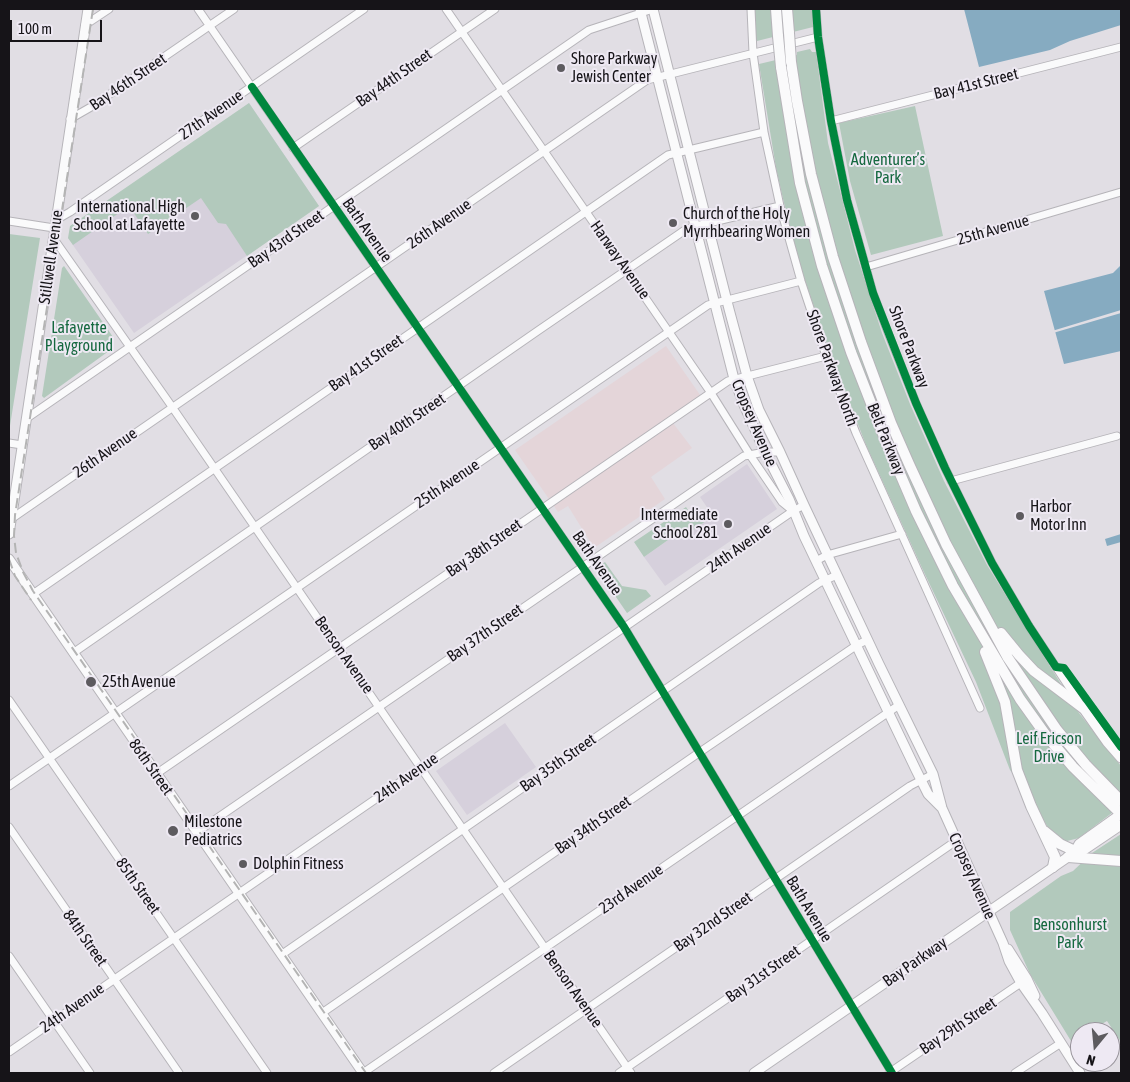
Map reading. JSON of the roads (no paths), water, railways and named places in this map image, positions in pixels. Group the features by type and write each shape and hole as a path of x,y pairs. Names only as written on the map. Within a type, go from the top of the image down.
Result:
{"highway":[{"name":"Belt Parkway","path":"776,9 780,67 800,183 813,234 851,352 899,473 953,586 1020,699 1045,734 1073,767 1120,809"},
{"name":"Belt Parkway","path":"787,9 797,101 821,216 846,298 884,406 946,544 991,628 1032,695 1057,730 1120,809"},
{"path":"969,584 1007,642 1018,655 1034,671 1083,708"},
{"path":"953,586 998,681 1005,702 1017,770 1041,828 1056,857 1053,867"},
{"path":"1041,828 1071,854 1121,861"}],"main road":[{"name":"Stillwell Avenue","path":"9,534 88,9"},
{"name":"Cropsey Avenue","path":"653,9 747,376 759,410 933,774 942,808 1009,960 1024,981 1080,1073"},
{"name":"Cropsey Avenue","path":"640,11 734,379 765,452 921,780 928,794 942,808"},
{"name":"86th Street","path":"9,558 238,894 363,1073"},
{"name":"Shore Parkway","path":"1083,708 1121,758"},
{"name":"Bay Parkway","path":"754,1073 1053,867 1071,854 1079,844 1120,809"},
{"name":"Bay Parkway","path":"1071,854 1084,850 1121,826"}],"street":[{"path":"85,25 109,9"},
{"name":"Bath Avenue","path":"198,9 624,627 891,1073"},
{"name":"Bay 46th Street","path":"70,120 234,9"},
{"name":"27th Avenue","path":"55,224 364,9"},
{"name":"Harway Avenue","path":"446,9 711,392 782,502 793,511"},
{"name":"Bay 44th Street","path":"294,148 495,9"},
{"name":"Bay 43rd Street","path":"27,418 589,30 640,11 653,9"},
{"name":"Shore Parkway North","path":"751,9 753,53 764,132 780,206 801,281 826,356 856,433 980,708"},
{"name":"Shore Parkway","path":"816,9 818,37 831,121 847,200 866,267 889,336 916,403 951,481 992,563 1029,626 1083,708"},
{"name":"26th Avenue","path":"11,519 647,80 818,37"},
{"name":"Bay 41st Street","path":"831,121 1121,47"},
{"name":"Bay 41st Street","path":"33,594 668,155 764,132"},
{"name":"25th Avenue","path":"866,267 1121,192"},
{"name":"Bay 40th Street","path":"73,653 686,230 780,206"},
{"path":"9,221 55,224"},
{"name":"Benson Avenue","path":"54,239 255,526 629,1070"},
{"name":"25th Avenue","path":"9,786 708,304 801,281"},
{"name":"Bay 38th Street","path":"156,774 728,380 826,356"},
{"path":"951,481 1117,436"},
{"path":"9,443 22,445"},
{"name":"Bay 37th Street","path":"197,832 744,456 765,452 780,452"},
{"name":"24th Avenue","path":"9,1052 624,627 793,511 804,506"},
{"path":"816,561 827,555 902,534"},
{"name":"Bay 35th Street","path":"281,955 663,690 825,580 837,575"},
{"name":"Bay 34th Street","path":"322,1013 700,752 857,645 868,640"},
{"name":"85th Street","path":"9,700 267,1073"},
{"name":"23rd Avenue","path":"363,1073 899,705"},
{"name":"Bay 32nd Street","path":"494,1073 910,786 933,774"},
{"name":"84th Street","path":"9,827 178,1073"},
{"name":"Bay 31st Street","path":"619,1073 629,1070 812,940 956,841"},
{"path":"9,956 90,1073"},
{"name":"Bay 29th Street","path":"891,1073 1024,981"},
{"path":"1016,1073 1061,1042"}],"water":[{"path":"964,9 1121,9 1121,25 1070,41 1050,50 979,67"},
{"path":"1121,265 1121,351 1064,364 1044,291 1113,273"},
{"path":"1121,534 1121,542 1107,546 1105,539"}],"railway":[{"path":"93,9 15,515 14,536 16,553 33,591 366,1073"},
{"path":"9,559 15,576 31,600"}],"place":[{"name":"Shore Parkway Jewish Center","path":"561,68"},
{"name":"International High School at Lafayette","path":"195,216"},
{"name":"Church of the Holy Myrrhbearing Women","path":"673,223"},
{"name":"Harbor Motor Inn","path":"1020,516"},
{"name":"Intermediate School 281","path":"728,524"},
{"name":"25th Avenue","path":"91,682"},
{"name":"Milestone Pediatrics","path":"173,831"},
{"name":"Dolphin Fitness","path":"243,864"}],"park label":[{"name":"Adventurer’s Park","path":"888,169"},
{"name":"Lafayette Playground","path":"79,337"},
{"name":"Leif Ericson Drive","path":"1049,748"},
{"name":"Bensonhurst Park","path":"1070,934"}]}
